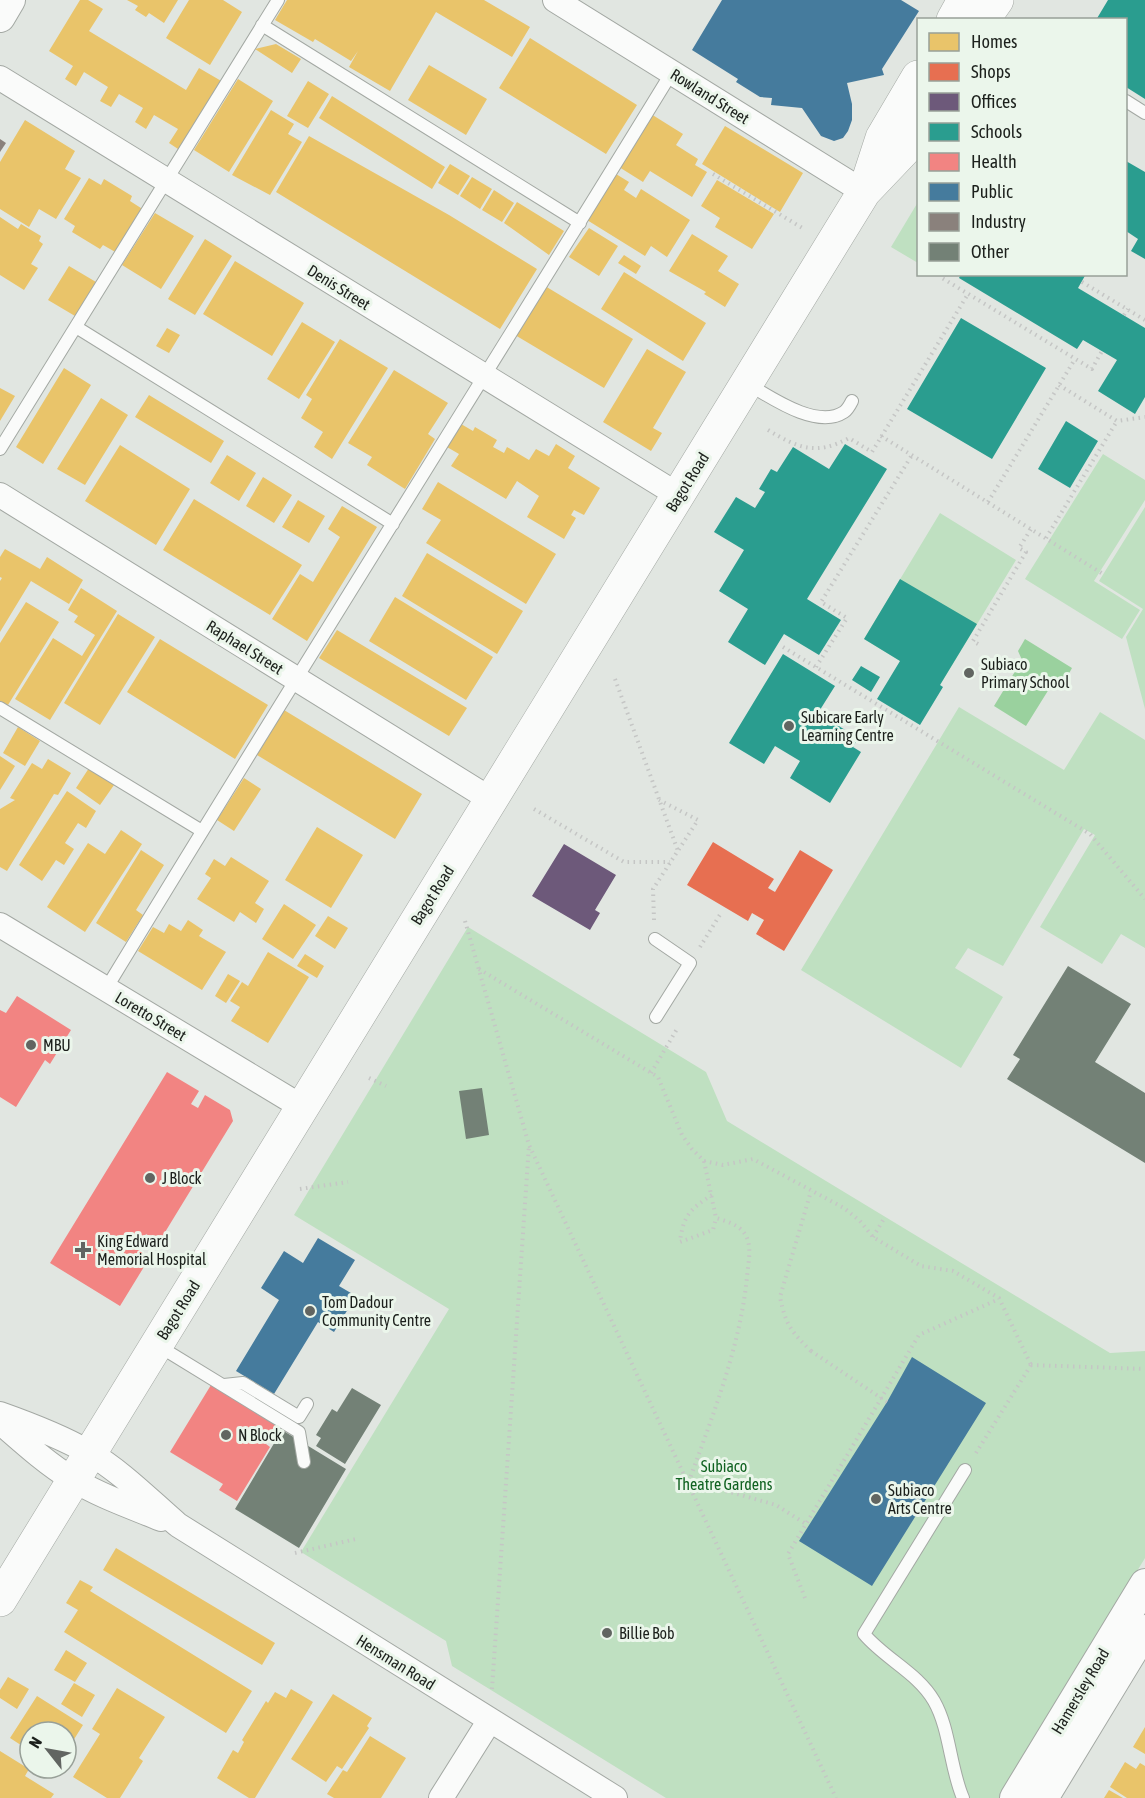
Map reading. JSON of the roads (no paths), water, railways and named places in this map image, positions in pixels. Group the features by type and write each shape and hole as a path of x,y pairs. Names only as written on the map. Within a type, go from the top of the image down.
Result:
{"main road":[{"path":"960,18 984,11"},
{"name":"Bagot Road","path":"864,192 882,138 917,79"},
{"name":"Bagot Road","path":"0,1600 864,192 904,150 917,127"}],"street":[{"path":"0,17 10,0"},
{"name":"Rowland Street","path":"555,0 864,192"},
{"name":"Denis Street","path":"0,78 678,495"},
{"name":"Raphael Street","path":"0,495 490,799"},
{"name":"Loretto Street","path":"0,925 302,1107"},
{"name":"Hensman Road","path":"0,1414 49,1432 110,1498 178,1525 615,1798"},
{"name":"Hensman Road","path":"0,1422 36,1454 82,1467"},
{"name":"Hamersley Road","path":"1015,1798 1145,1584"},
{"name":"Hamersley Road","path":"1043,1798 1145,1630"},
{"path":"441,1798 490,1720"}],"lane":[{"path":"0,449 278,0"},
{"path":"262,25 580,223"},
{"path":"106,989 295,678 393,524 672,72"},
{"path":"1127,102 1145,113"},
{"path":"76,327 393,524"},
{"path":"748,384 798,412 817,416 826,417 843,413 852,401"},
{"path":"0,708 202,831"},
{"path":"655,939 690,963 656,1017"},
{"path":"156,1344 300,1432 304,1462"},
{"path":"224,1385 243,1383 299,1417 307,1404"},
{"path":"963,1798 935,1702 916,1679 881,1652 864,1634 965,1470"}],"place":[{"name":"Subiaco Primary School","path":"969,673"},
{"name":"Subicare Early Learning Centre","path":"789,726"},
{"name":"MBU","path":"31,1045"},
{"name":"J Block","path":"150,1178"},
{"name":"King Edward Memorial Hospital","path":"83,1250"},
{"name":"Tom Dadour Community Centre","path":"310,1311"},
{"name":"N Block","path":"226,1435"},
{"name":"Subiaco Arts Centre","path":"876,1499"},
{"name":"Billie Bob","path":"607,1633"}],"park label":[{"name":"Subiaco Theatre Gardens","path":"724,1475"}]}
